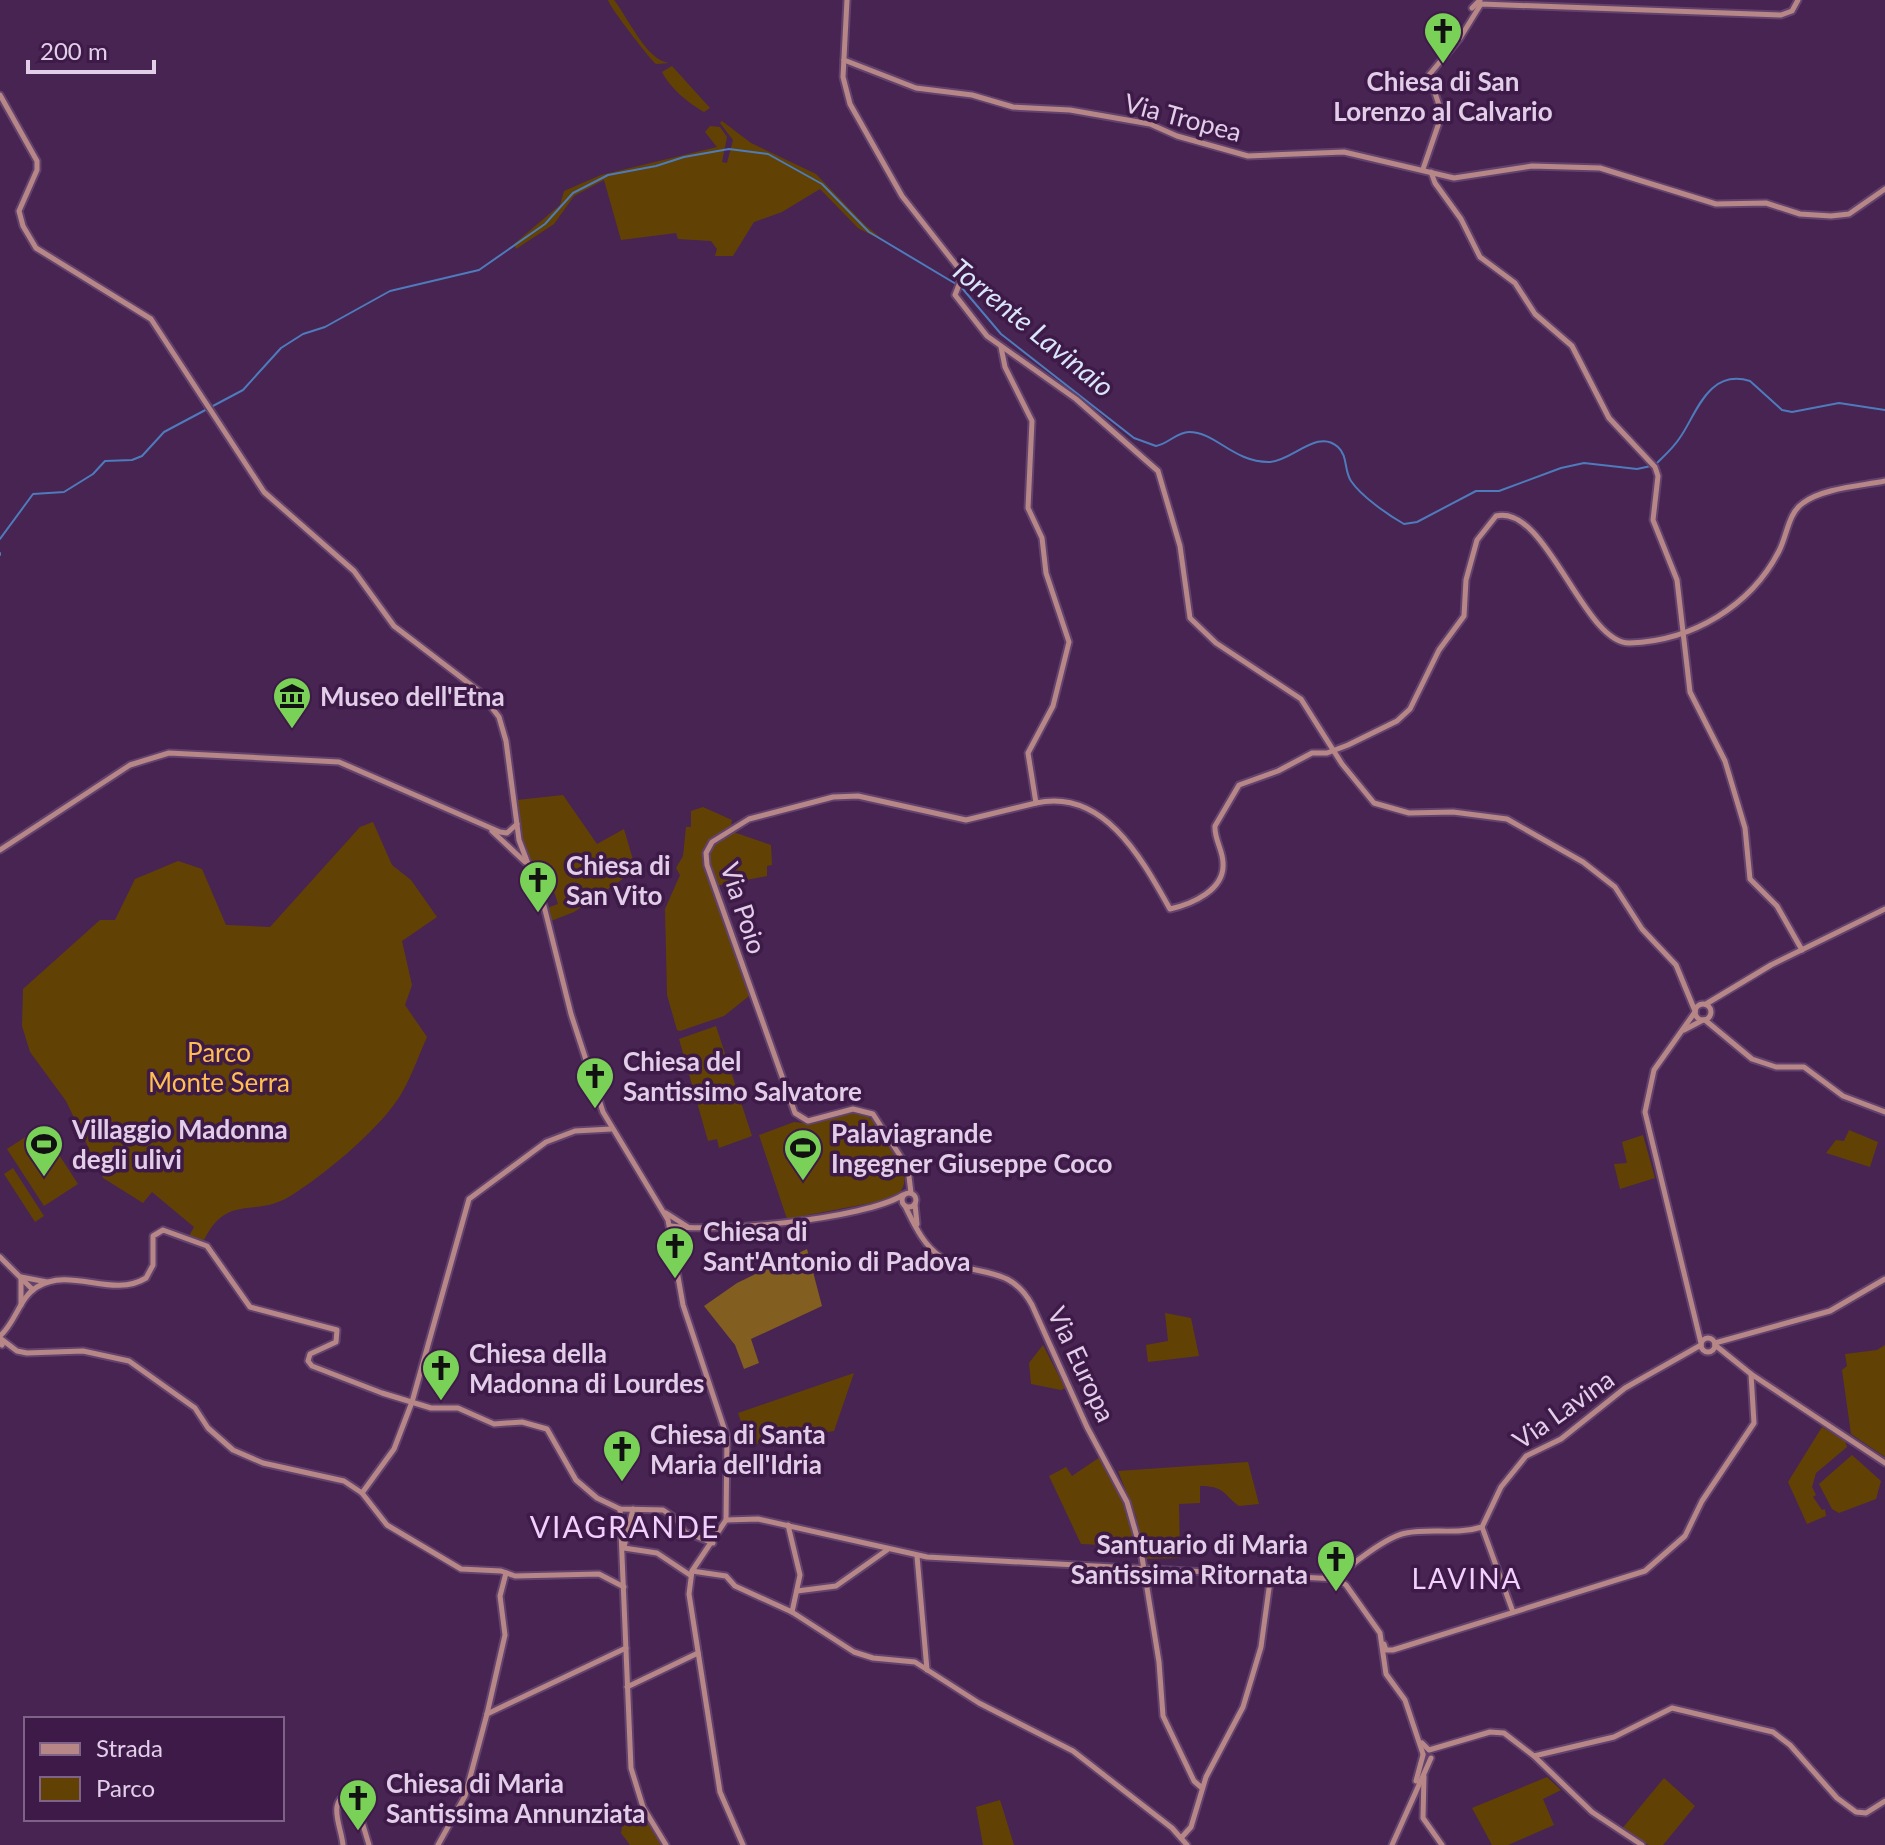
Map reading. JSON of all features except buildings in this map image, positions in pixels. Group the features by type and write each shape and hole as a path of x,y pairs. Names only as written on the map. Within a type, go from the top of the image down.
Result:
{"street":[{"path":"847,0 844,85 860,123 902,196 960,270 955,295 987,336 1076,399 1158,471 1180,546 1190,618 1216,643 1292,690 1306,704 1334,751 1369,797 1382,807 1409,813 1453,812 1507,819 1583,862 1615,887 1642,929 1676,965 1695,1011 1707,1017 1752,1059 1776,1067 1804,1067 1843,1096 1885,1112"},
{"path":"1423,169 1442,114 1429,75 1467,24 1478,1 1781,15 1792,11 1798,0"},
{"name":"Via Tropea","path":"843,60 916,88 972,95 1013,107 1070,110 1150,124 1177,136 1248,156 1344,152 1459,178 1542,165 1600,168 1716,204 1766,203 1800,214 1831,216 1849,214 1885,189"},
{"path":"0,95 37,161 37,170 19,206 20,220 36,248 151,319 244,466 272,501 354,571 394,626 490,702 506,741 519,840 544,906 571,1014 598,1101 611,1129 671,1226 683,1305 727,1437 726,1520 691,1573 689,1594 720,1792 743,1845"},
{"path":"1431,172 1461,219 1480,257 1515,283 1535,314 1572,346 1613,423 1655,467 1658,476 1653,520 1677,580 1692,701 1725,761 1745,828 1750,879 1777,906 1802,950"},
{"path":"1001,347 1005,367 1032,421 1028,508 1042,538 1047,578 1069,642 1053,706 1028,753 1036,803 1060,799 1110,822 1146,866 1170,909 1201,897 1221,876 1223,863 1215,826 1235,788 1312,753 1334,751 1348,745 1397,721 1410,709 1439,650 1460,625 1477,540 1496,516 1510,515 1526,523 1587,607 1616,640 1628,644 1682,634 1736,605 1750,592 1777,555 1793,513 1801,504 1885,481"},
{"path":"1329,741 1348,745"},
{"path":"0,850 130,765 169,753 339,762 519,840"},
{"name":"Via Poio","path":"906,1194 910,1175 879,1121 868,1111 853,1109 813,1121 801,1119 795,1113 707,865 707,849 716,839 749,819 839,796 966,820 1036,803"},
{"path":"507,833 517,824"},
{"path":"488,828 508,843 530,870"},
{"path":"508,843 519,840"},
{"path":"1704,1348 1645,1112 1654,1070 1695,1011 1704,1004 1885,909"},
{"path":"1680,1032 1707,1017 1734,988"},
{"path":"1691,998 1704,1004"},
{"path":"1704,1004 1707,1017"},
{"path":"362,1493 394,1449 412,1402 469,1199 546,1142 575,1131 611,1129"},
{"path":"906,1194 905,1206 919,1233"},
{"path":"672,1237 697,1230 820,1217 879,1205 906,1194 916,1197 919,1233"},
{"path":"879,1205 915,1204"},
{"path":"664,1212 678,1223 697,1230"},
{"path":"671,1226 697,1230"},
{"path":"20,1308 33,1290 48,1283 63,1280 122,1286 139,1282 153,1265 154,1232 163,1230 206,1245 250,1307 337,1330 336,1342 310,1354 308,1359 312,1366 431,1408 453,1408 494,1424 518,1422 547,1429 568,1469 591,1494 620,1509 668,1512 685,1532 713,1543"},
{"name":"Via Europa","path":"919,1233 940,1257 1000,1274 1029,1300 1087,1427 1127,1502 1159,1662 1163,1716 1194,1781 1202,1788"},
{"path":"0,1257 33,1290"},
{"path":"21,1277 48,1283"},
{"path":"21,1277 20,1308 2,1341 17,1351 35,1354 83,1351 129,1361 195,1408 208,1428 233,1450 263,1463 335,1477 362,1493 387,1525 429,1552 469,1571 599,1574 624,1587"},
{"path":"1704,1348 1713,1342 1832,1310 1885,1279"},
{"path":"1698,1320 1728,1359"},
{"path":"1704,1348 1713,1342"},
{"path":"1704,1348 1728,1359 1885,1463"},
{"name":"Via Lavina","path":"1482,1527 1501,1487 1526,1456 1561,1439 1625,1388 1704,1348"},
{"path":"726,1520 766,1521 823,1531 917,1556 1143,1570 1324,1575 1346,1585 1386,1650 1393,1650 1641,1573 1682,1540 1708,1490 1755,1420 1751,1374"},
{"path":"620,1509 624,1548 630,1760 643,1807 666,1845"},
{"path":"624,1548 634,1509"},
{"path":"788,1525 800,1571 792,1612"},
{"path":"1324,1575 1353,1564 1404,1533 1457,1532 1482,1527 1513,1612"},
{"path":"624,1548 657,1553 691,1573 726,1576 735,1586 792,1612 860,1655 910,1660 979,1703 1029,1725 1083,1757 1186,1844"},
{"path":"797,1591 836,1586 887,1550"},
{"path":"917,1556 927,1670"},
{"path":"1337,1579 1353,1564"},
{"path":"438,1845 465,1796 487,1714 505,1635 500,1596 506,1574"},
{"path":"1181,1838 1193,1823 1202,1788 1243,1707 1261,1647 1271,1574"},
{"path":"1384,1644 1388,1677 1405,1700 1426,1759 1445,1747"},
{"path":"487,1714 626,1648"},
{"path":"1385,1661 1393,1650"},
{"path":"627,1687 698,1653"},
{"path":"1534,1756 1614,1737 1672,1708 1773,1732 1790,1745 1837,1798 1856,1812 1866,1813 1885,1801"},
{"path":"1425,1753 1499,1731 1534,1756 1582,1803 1642,1845"},
{"path":"1407,1808 1425,1753"},
{"path":"1392,1845 1431,1757"},
{"path":"1424,1770 1423,1818 1442,1845"},
{"path":"343,1845 335,1806 343,1796 353,1792 369,1845"}],"green space":[{"path":"608,0 614,0 645,47 669,63 656,64"},
{"path":"672,66 710,108 704,112 686,100 665,78 662,72"},
{"path":"722,121 751,143 816,174 865,225 887,243 858,228 820,189 782,212 754,222 733,256 715,256 717,249 711,241 678,239 676,233 621,240 604,180 574,196 554,224 516,249 514,244 560,205 564,191 601,175 717,147 705,132 710,126 720,127 727,137 722,162 727,163 733,140 720,123"},
{"path":"563,795 597,844 624,829 636,870 574,912 551,921 547,908 558,904 549,876 538,879 522,839 517,800"},
{"path":"703,807 732,820 731,826 710,840 703,862 749,996 724,1016 680,1031 677,1030 667,995 665,909 680,875 676,868 683,856 686,827 691,827 691,811"},
{"name":"Parco Monte Serra","path":"373,822 392,865 411,880 437,917 402,941 412,985 405,1005 427,1037 410,1077 398,1099 376,1126 316,1179 287,1198 231,1212 213,1226 204,1240 189,1236 194,1227 152,1192 143,1203 103,1178 66,1101 30,1052 22,1026 23,989 100,920 115,920 135,879 178,861 202,869 226,925 270,927 360,827"},
{"path":"733,832 771,845 772,865 767,866 767,876 716,886 710,854 717,843"},
{"path":"716,1026 752,1136 719,1148 717,1139 708,1141 679,1039"},
{"path":"857,1111 878,1125 897,1150 905,1178 902,1190 892,1199 787,1219 759,1135 794,1122 811,1124"},
{"path":"41,1127 78,1184 44,1206 7,1149"},
{"path":"1849,1130 1878,1142 1870,1167 1826,1153 1836,1140 1844,1141"},
{"path":"1643,1135 1655,1178 1620,1189 1614,1164 1627,1163 1622,1142"},
{"path":"13,1168 44,1216 35,1222 4,1174"},
{"path":"1165,1313 1191,1318 1199,1356 1148,1362 1146,1345 1168,1341"},
{"path":"1043,1345 1065,1388 1061,1390 1031,1384 1029,1363"},
{"path":"1885,1345 1885,1457 1851,1434 1842,1370 1847,1366 1845,1354 1877,1350"},
{"path":"854,1373 834,1431 749,1445 738,1413"},
{"path":"1822,1427 1845,1441 1847,1447 1816,1473 1812,1487 1816,1495 1813,1497 1822,1510 1825,1509 1826,1516 1807,1524 1788,1482"},
{"path":"1852,1455 1881,1481 1876,1499 1839,1513 1832,1509 1819,1484"},
{"path":"1100,1457 1124,1503 1138,1554 1132,1554 1130,1545 1111,1548 1110,1538 1104,1540 1104,1545 1081,1544 1049,1476 1066,1467 1072,1476"},
{"path":"1248,1462 1259,1504 1239,1506 1220,1489 1200,1486 1200,1503 1179,1504 1180,1558 1146,1559 1136,1516 1118,1471"},
{"path":"1547,1777 1561,1790 1543,1799 1554,1825 1508,1845 1492,1845 1472,1808"},
{"path":"1664,1778 1695,1806 1663,1845 1649,1845 1621,1830"},
{"path":"1000,1800 1014,1845 983,1845 976,1807"},
{"path":"641,1812 661,1845 630,1845 621,1833 622,1827"}],"shaded area":[{"path":"807,1249 822,1306 751,1339 759,1363 744,1369 735,1345 704,1306 737,1283"}],"waterway":[{"name":"Torrente Lavinaio","path":"0,539 33,494 64,492 93,474 105,461 132,460 142,456 164,432 243,390 281,348 303,334 325,327 390,291 479,270 545,224 573,193 608,175 729,149 768,154 822,184 869,232 956,284"},
{"name":"Torrente Lavinaio","path":"962,288 1001,334 1134,438 1156,446 1185,433 1199,433 1246,458 1270,462 1313,443 1330,442 1341,451 1355,487 1404,524 1417,522 1476,491 1499,491 1561,468 1584,463 1637,469 1651,466"},
{"path":"1657,463 1677,442 1705,396 1723,381 1750,381 1782,410 1792,412 1839,403 1885,410"}],"place":[{"name":"Chiesa di San Lorenzo al Calvario","path":"1443,65"},
{"name":"Museo dell'Etna","path":"292,730"},
{"name":"Chiesa di San Vito","path":"538,914"},
{"name":"Chiesa del Santissimo Salvatore","path":"595,1110"},
{"name":"Villaggio Madonna degli ulivi","path":"44,1178"},
{"name":"Palaviagrande Ingegner Giuseppe Coco","path":"803,1182"},
{"name":"Chiesa di Sant'Antonio di Padova","path":"675,1280"},
{"name":"Chiesa della Madonna di Lourdes","path":"441,1402"},
{"name":"Chiesa di Santa Maria dell'Idria","path":"622,1483"},
{"name":"Santuario di Maria Santissima Ritornata","path":"1336,1593"},
{"name":"Chiesa di Maria Santissima Annunziata","path":"358,1832"}],"district":[{"name":"VIAGRANDE","path":"625,1526"},
{"name":"LAVINA","path":"1467,1578"}]}
